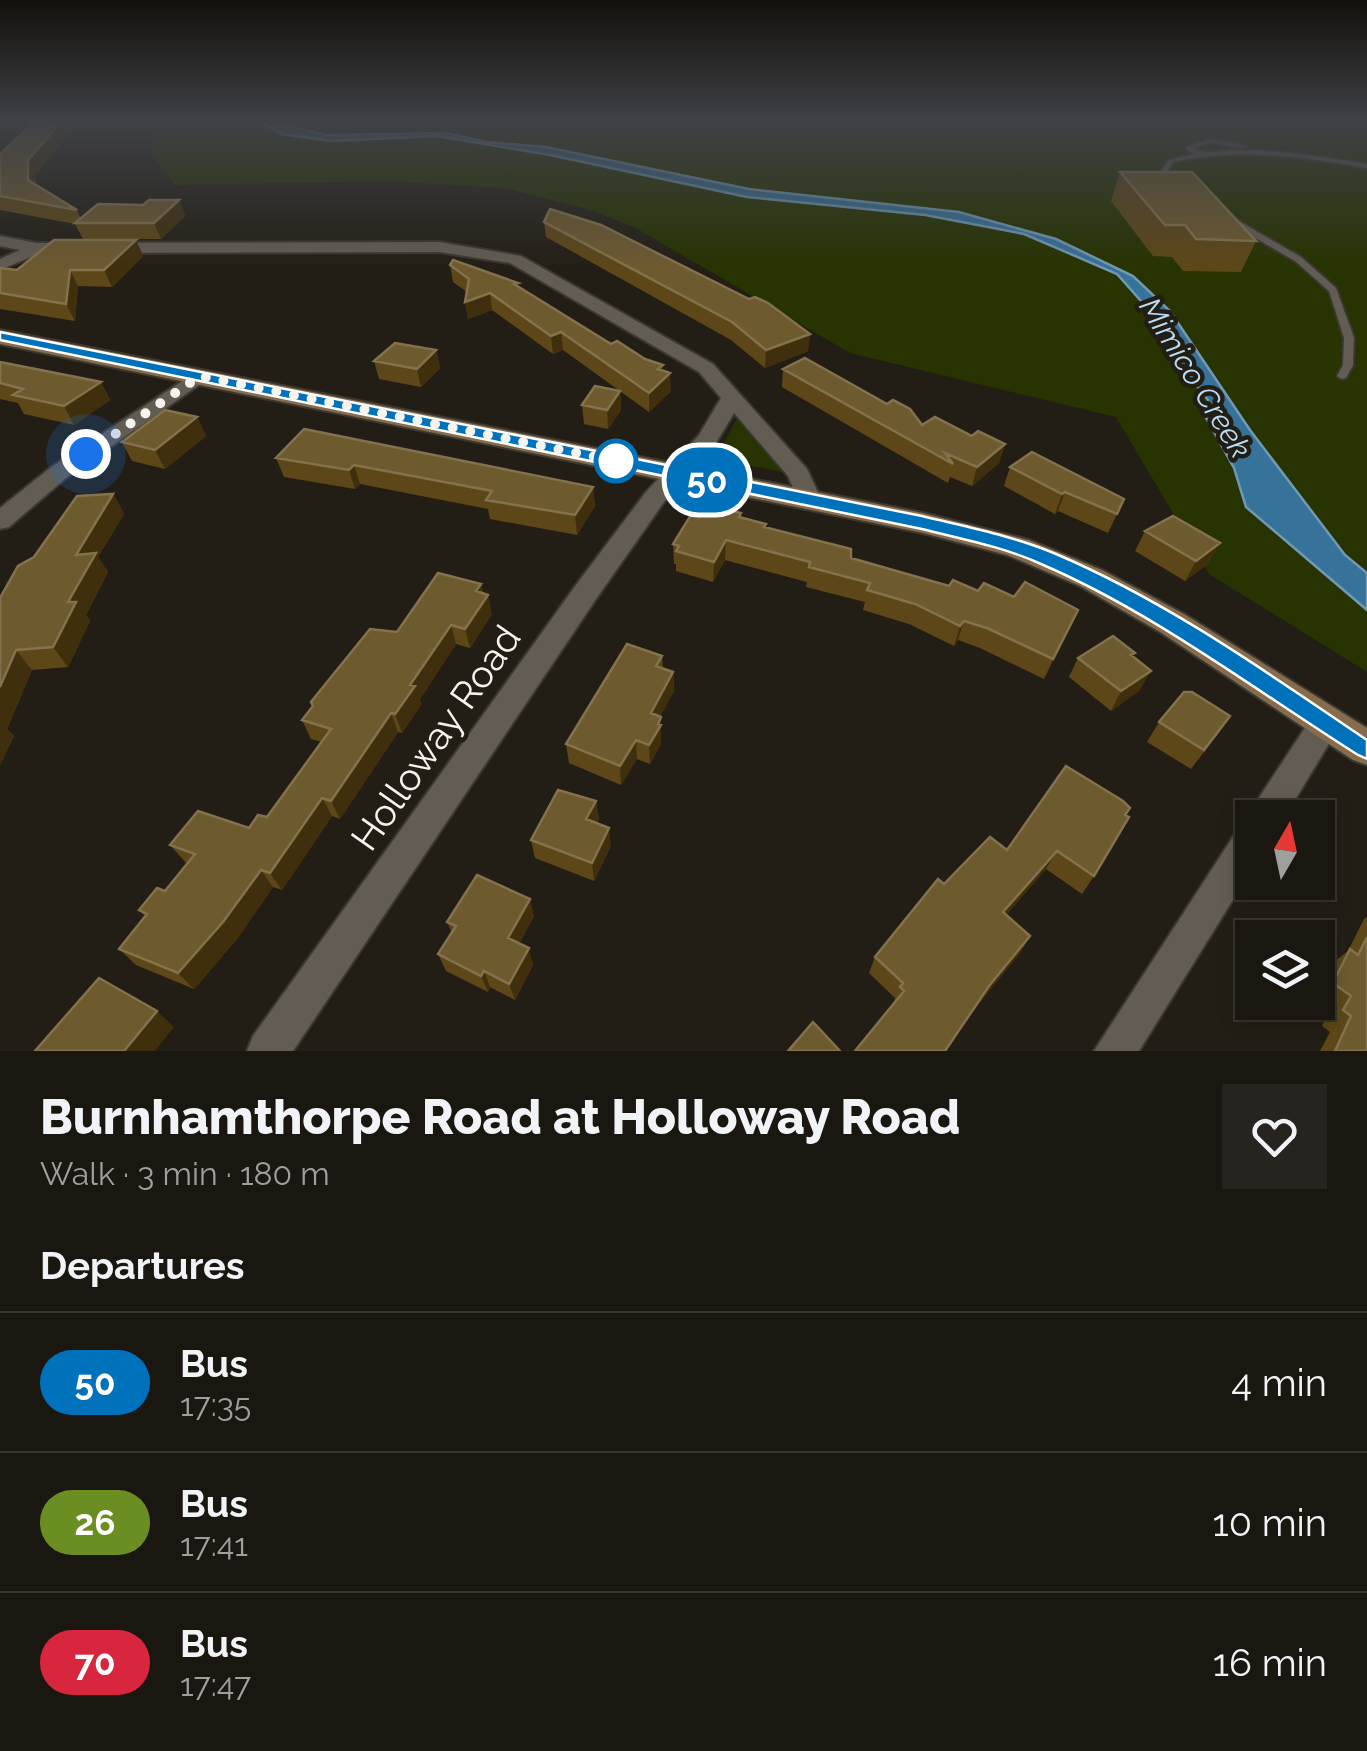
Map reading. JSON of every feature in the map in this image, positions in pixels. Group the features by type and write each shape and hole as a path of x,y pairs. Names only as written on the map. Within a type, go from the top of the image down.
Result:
{"main road":[{"path":"0,337 922,522 1047,558 1168,621 1367,748"}],"street":[{"path":"0,241 37,248 439,247 498,255 530,265 684,354 720,380 799,474 810,501"},
{"path":"0,265 37,248"},
{"path":"0,521 58,473 200,376"},
{"name":"Holloway Road","path":"268,1051 574,608 676,473 708,438 732,397"},
{"path":"1277,800 1325,723"},
{"path":"1114,1051 1235,864"}],"lane":[{"path":"1165,171 1189,194"},
{"path":"1215,212 1270,240 1333,290 1349,338 1348,366 1342,376"}],"green space":[{"path":"164,171 1367,171 1367,672 1209,574 1116,417 850,353 634,227 587,209 505,188 388,181 175,185"},
{"path":"736,420 752,420 798,475 716,459"}],"water":[{"name":"Mimico Creek","path":"625,171 662,171 749,189 959,212 1056,239 1133,276 1170,311 1250,430 1345,555 1367,573 1367,610 1246,507 1234,468 1205,416 1208,400 1172,355 1148,309 1117,274 1024,234 925,215 747,197"}],"building":[{"path":"0,171 28,171 28,180 77,210 0,196"},
{"path":"1120,172 1192,172 1256,241 1196,239 1185,225 1165,225"},
{"path":"149,200 179,200 154,223 75,223 98,204 143,205"},
{"path":"550,209 601,225 749,299 755,297 768,303 810,334 766,350 732,322 544,222"},
{"path":"54,240 136,240 104,270 70,270 66,304 0,293 0,268 17,270"},
{"path":"453,260 518,283 514,284 611,344 617,341 645,359 663,365 658,369 670,373 649,393 561,332 551,336 490,293 465,302 469,279 450,265"},
{"path":"395,343 436,350 417,369 374,361"},
{"path":"805,358 887,404 893,400 910,409 922,425 935,417 972,436 978,431 1005,444 977,467 945,453 953,464 783,369"},
{"path":"0,362 101,382 64,406 13,395 23,389 0,383"},
{"path":"595,386 620,391 607,410 582,405"},
{"path":"165,410 197,417 155,450 122,442"},
{"path":"304,429 593,487 575,515 486,500 492,491 354,465 349,470 276,458"},
{"path":"1032,452 1124,499 1117,514 1062,494 1010,467"},
{"path":"113,494 76,555 96,553 68,602 76,602 53,647 16,650 0,687 0,598 18,566 34,557 77,496"},
{"path":"699,502 741,513 739,517 766,524 764,527 851,549 851,558 949,586 953,580 978,591 984,583 1014,597 1025,582 1078,610 1053,659 987,628 964,621 960,626 915,604 867,590 870,583 809,567 810,562 726,540 714,562 676,551 679,546 673,544"},
{"path":"1173,516 1220,543 1196,561 1145,531"},
{"path":"438,573 481,584 476,591 488,595 465,629 451,625 395,714 391,713 331,801 322,798 270,873 261,870 223,922 178,973 119,949 147,914 139,910 157,888 165,891 195,854 170,845 198,811 249,828 258,815 267,817 331,729 302,720 313,706 311,702 370,629 397,632"},
{"path":"1113,636 1151,671 1121,691 1078,658"},
{"path":"627,644 662,656 656,666 673,672 651,713 661,717 661,725 649,745 636,740 620,766 566,744"},
{"path":"1184,692 1192,692 1230,716 1204,750 1159,722"},
{"path":"1066,766 1130,808 1125,815 1129,817 1094,876 1057,851 1003,912 1030,936 989,986 945,1051 855,1051 904,991 900,987 903,983 875,957 938,879 944,884 990,837 1007,850"},
{"path":"558,790 596,801 586,819 609,828 592,863 531,840"},
{"path":"477,875 530,899 508,938 529,948 509,984 484,971 481,976 438,954 456,926 447,922"},
{"path":"1367,937 1367,1051 1335,1051 1351,1016 1343,1010 1351,996 1335,984 1335,979 1350,949 1358,955"},
{"path":"99,978 157,1011 124,1051 35,1051"},
{"path":"813,1022 840,1051 788,1051"}],"bus line":[{"name":"50","path":"0,337 922,522 988,539 1047,558 1136,603 1367,748"}],"route":[{"path":"86,454 200,376 616,461"}]}
